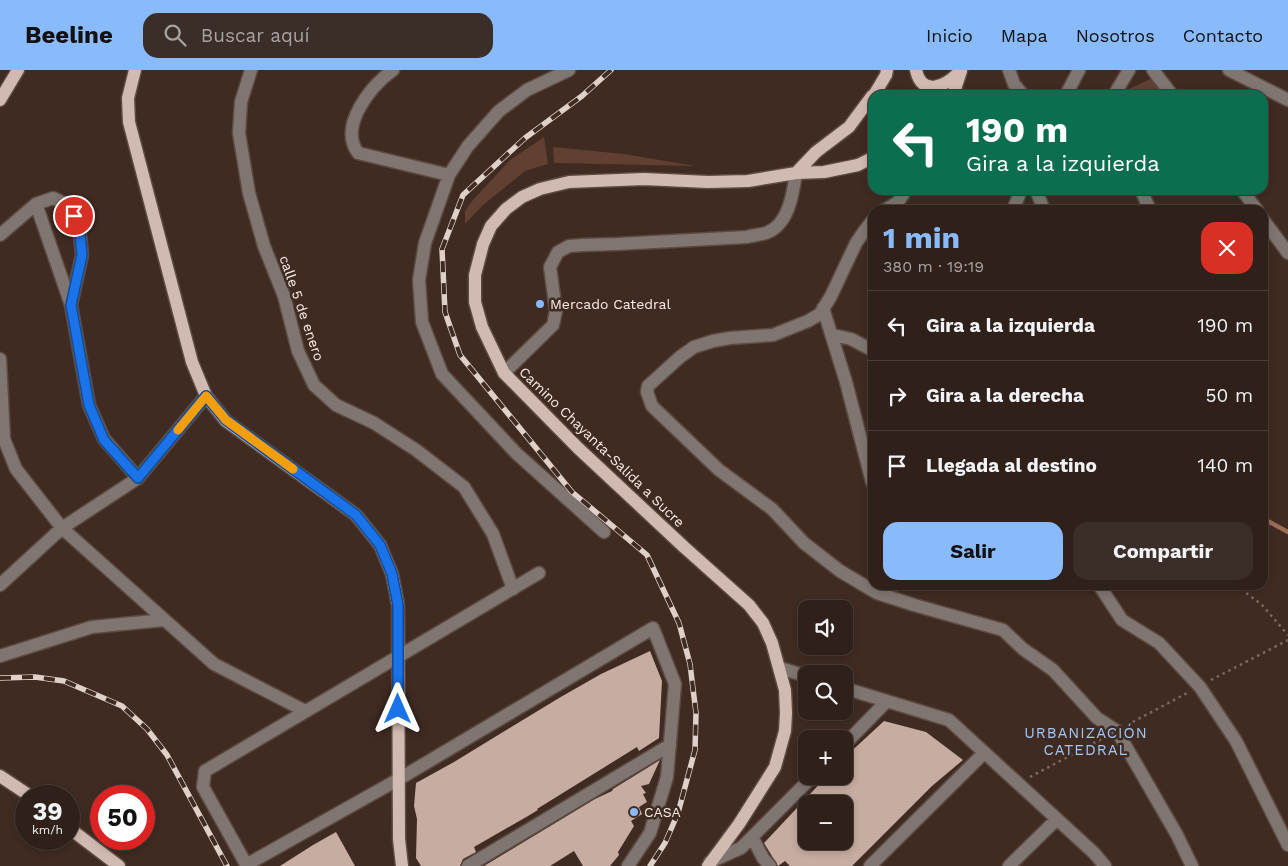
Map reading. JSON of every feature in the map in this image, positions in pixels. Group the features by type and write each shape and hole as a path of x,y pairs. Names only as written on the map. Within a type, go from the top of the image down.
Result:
{"main road":[{"path":"0,100 18,70"},
{"path":"135,70 128,98 129,122 192,362 206,396 226,420 356,515 380,545 392,574 398,605 398,779 399,839 402,866"},
{"path":"877,90 887,70"},
{"path":"916,70 921,81 928,87 939,87 947,83 961,70"},
{"path":"955,90 961,70"},
{"path":"796,173 816,152 849,127 868,102"},
{"name":"Camino Chayanta-Salida a Sucre","path":"709,864 739,824 775,767 785,731 786,690 772,643 766,629 749,605 585,454 504,373 482,327 475,302 475,275 483,244 491,226 506,209 522,197 540,189 569,182 644,179 708,182 748,181 796,173 824,172 868,160"},
{"path":"0,776 15,786"},
{"path":"80,836 119,866"}],"street":[{"name":"calle 5 de enero","path":"251,70 241,102 239,133 249,193 264,246 284,296 298,351 314,385 336,405 374,423 416,450 464,487 493,534 513,588"},
{"path":"393,70 362,102 351,129 353,146 358,153 449,175"},
{"path":"569,70 527,90 498,111 468,146 449,175 425,243 419,280 422,322 442,374 516,453 604,532"},
{"path":"1008,70 1019,90"},
{"path":"1069,90 1079,70"},
{"path":"1117,90 1129,70"},
{"path":"1153,70 1168,90"},
{"path":"1229,70 1288,100"},
{"path":"504,373 553,325 556,311 550,267 558,252 569,246 576,245 746,237 768,232 782,220 791,202 796,173"},
{"path":"893,205 903,195"},
{"path":"0,235 36,204 53,198 70,206 79,225 82,255 71,305"},
{"path":"36,204 71,305 89,405 104,440 138,478"},
{"path":"868,226 856,243 832,296 820,314 773,335 722,339 694,347 648,386 647,392 652,406 719,470 772,508 804,543 840,570 868,587"},
{"path":"1268,226 1288,252"},
{"path":"823,308 867,439"},
{"path":"832,335 851,340 868,348"},
{"path":"0,359 4,439 16,469 62,528 214,664 305,711"},
{"path":"0,585 62,528 138,478 206,396"},
{"path":"539,573 205,771 203,787 247,866 653,628 675,684 667,778 650,833 628,866"},
{"path":"872,590 914,606 1004,630 1023,649 1053,670 1098,718 1117,731 1177,835 1192,866"},
{"path":"1102,590 1122,620 1159,644 1200,686 1236,742 1288,845"},
{"path":"0,656 92,627 164,620"},
{"path":"780,668 798,674"},
{"path":"853,691 949,720 1094,853 1105,866"},
{"path":"853,736 886,702"},
{"path":"468,866 670,745"},
{"path":"870,866 984,753"},
{"path":"709,864 741,848 804,785"},
{"path":"1009,866 1057,819"},
{"path":"752,838 762,858 770,866"}],"path":[{"path":"1242,590 1262,605 1288,635"},
{"path":"1018,784 1288,640"}],"shaded area":[{"path":"1154,77 1161,90 1127,90"},
{"path":"544,137 548,164 525,171 483,205 465,224 465,211 473,200 510,160"},
{"path":"553,147 624,154 695,166 554,163"}],"building":[{"path":"650,651 662,681 659,738 639,751 637,747 538,810 474,847 476,852 463,859 460,866 421,866 416,858 417,819 414,806 416,783 601,674"},
{"path":"884,721 926,732 963,760 932,786 852,866 790,866 785,861 778,866 764,843 798,807 798,850 853,850 853,795 809,795 819,785 853,785 853,750"},
{"path":"660,760 649,784 641,786 646,793 643,794 647,802 639,807 642,814 631,821 634,826 618,852 619,855 610,866 583,866 574,851 550,866 484,866 595,799 612,791"},
{"path":"336,832 355,866 280,866 313,845"}],"waterway":[{"path":"1268,521 1288,532"}],"railway":[{"path":"611,70 582,96 525,138 463,195 442,249 445,312 460,355 572,492 647,555 679,623 690,664 696,713 695,750 678,813 665,843 650,866"},
{"path":"0,678 35,677 64,681 122,706 147,729 167,755 227,866"}],"slow traffic":[{"path":"178,430 206,396 226,420 293,469"}],"place":[{"name":"Mercado Catedral","path":"540,304"},
{"name":"CASA","path":"634,812"}],"district":[{"name":"URBANIZACIÓN CATEDRAL","path":"1086,742"}],"route":[{"path":"74,216 79,225 82,255 71,305 89,405 104,440 138,478 206,396 226,420 356,515 380,545 392,574 398,605 398,709"}]}
